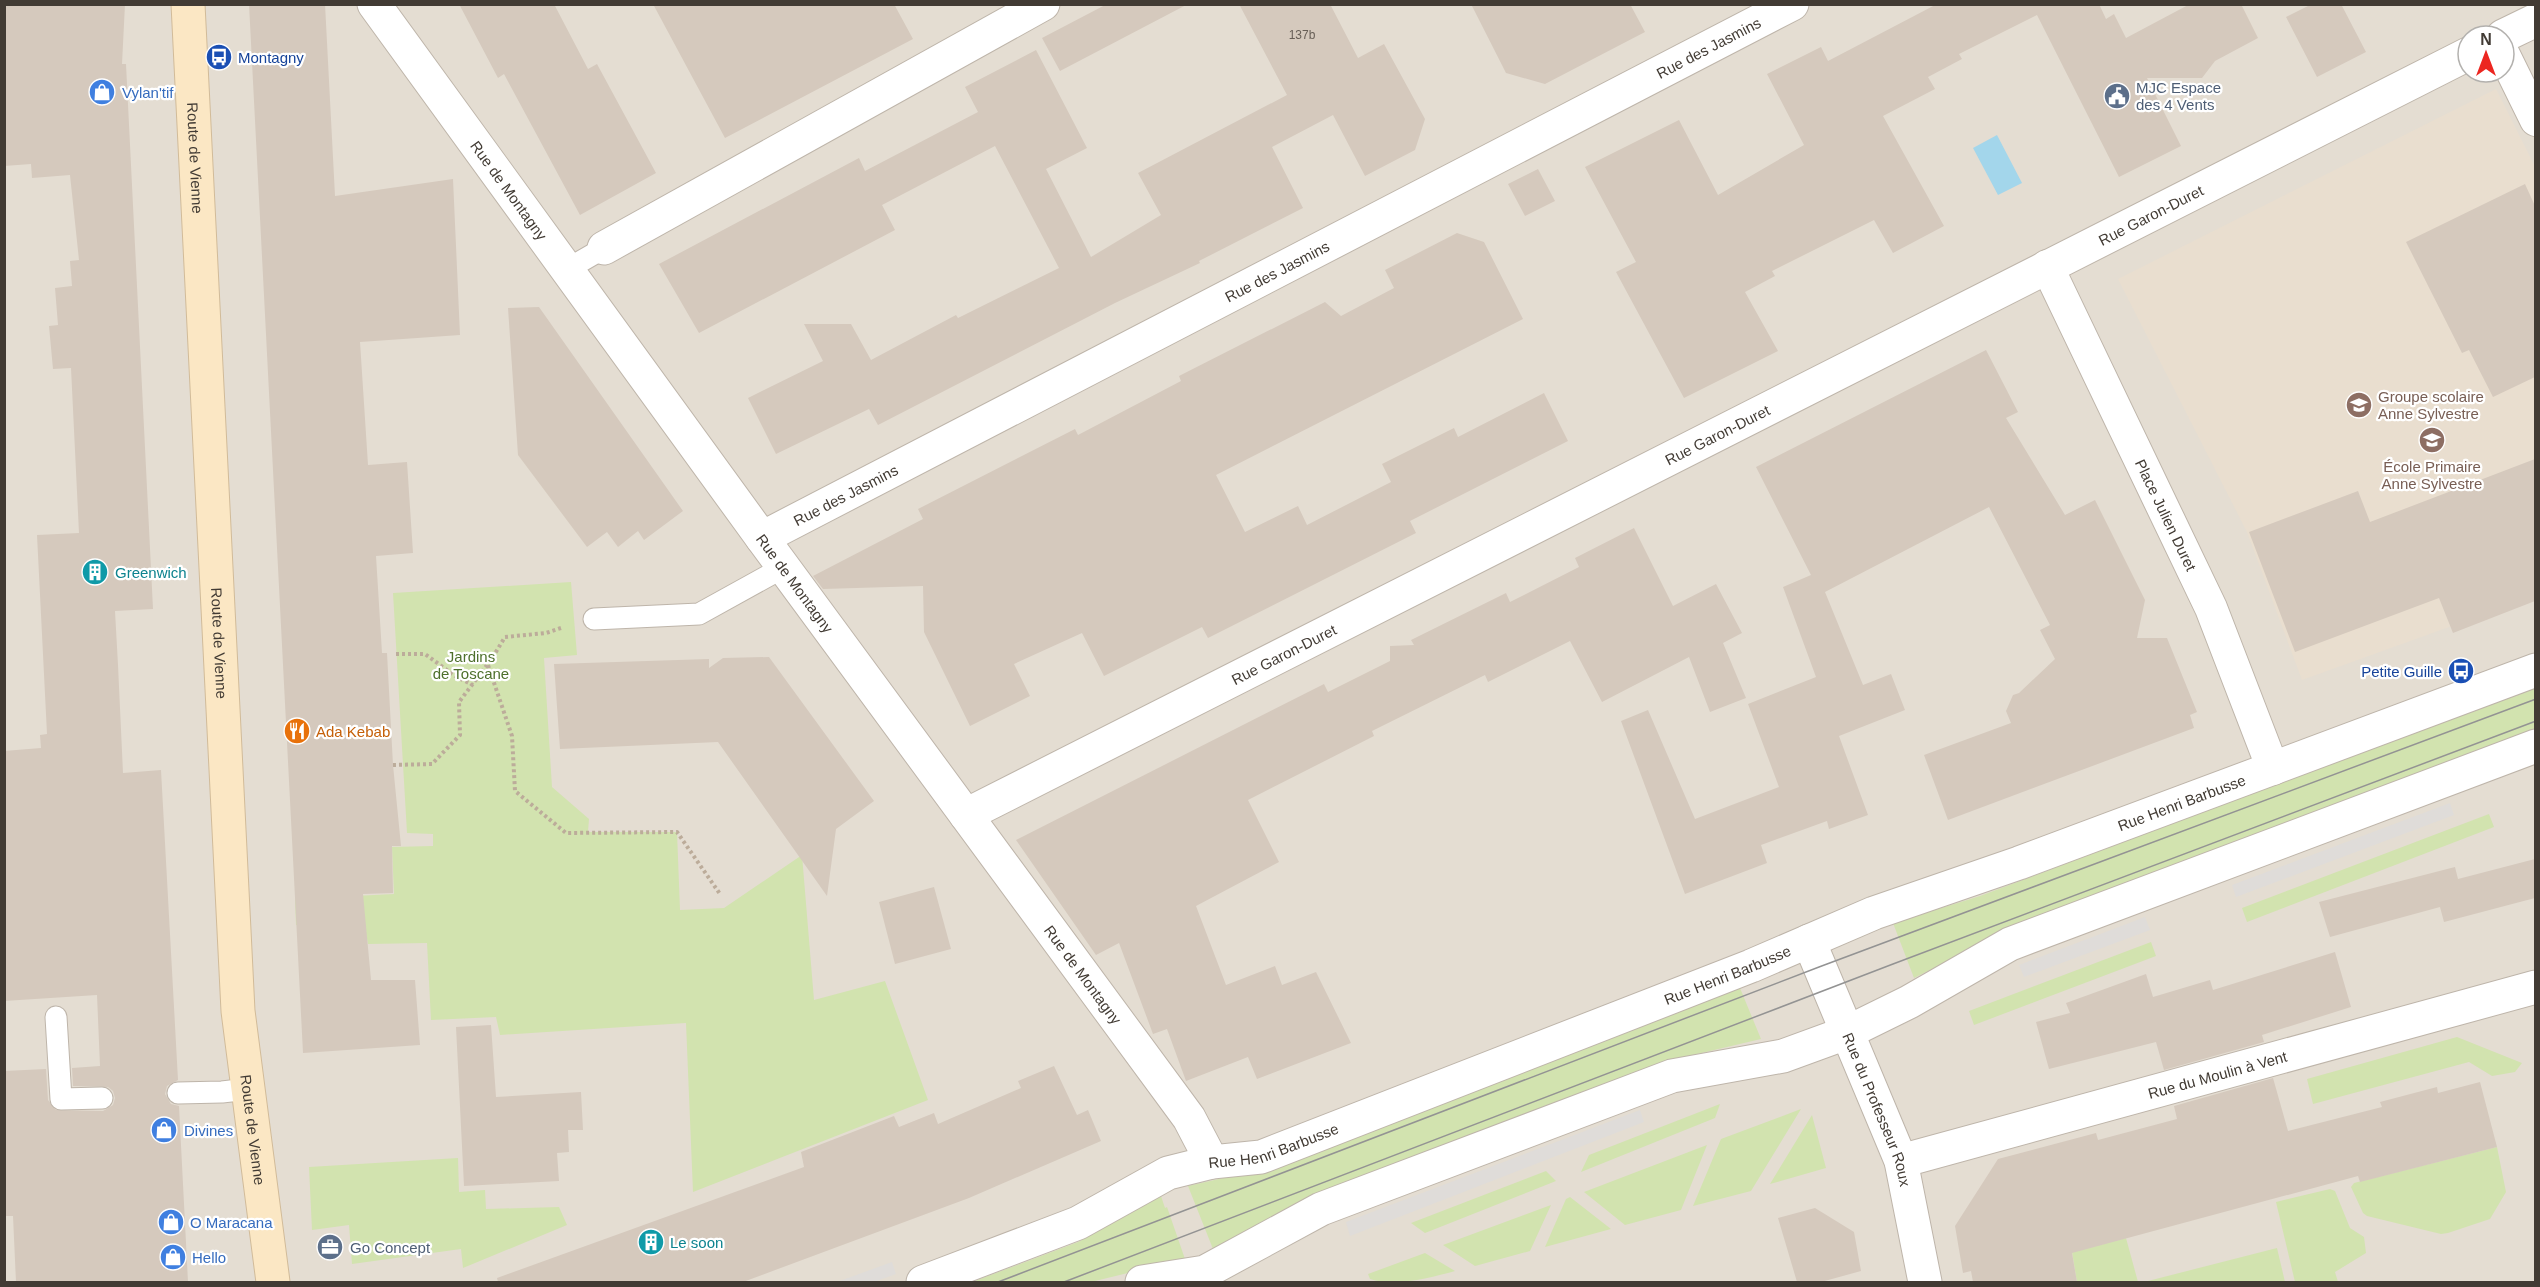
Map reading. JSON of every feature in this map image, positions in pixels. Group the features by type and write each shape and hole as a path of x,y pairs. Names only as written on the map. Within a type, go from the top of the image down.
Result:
{"main road":[{"name":"Route de Vienne","path":"188,4 238,1011 273,1282"}],"street":[{"name":"Rue de Montagny","path":"374,4 762,538 1189,1118 1212,1162"},
{"path":"604,248 1043,4"},
{"name":"Rue des Jasmins","path":"762,538 1792,4"},
{"path":"2516,30 2535,20"},
{"name":"Rue Garon-Duret","path":"966,815 2456,60"},
{"path":"2516,81 2535,120"},
{"name":"Place Julien Duret","path":"2047,266 2211,608 2273,769"},
{"name":"Rue Henri Barbusse","path":"923,1282 1078,1223 1168,1173 1212,1162 1261,1157 1751,966 1904,902 2019,863 2535,670"},
{"path":"1142,1282 1205,1272 1321,1209 1672,1076 1783,1056 1846,1033 1909,1002 2010,944 2535,746"},
{"name":"Rue du Professeur Roux","path":"1809,941 1901,1161 1925,1282"},
{"name":"Rue du Moulin à Vent","path":"1901,1161 2535,989"}],"lane":[{"path":"566,270 604,248"},
{"path":"594,619 699,614 784,567"},
{"path":"56,1017 61,1099 102,1098"},
{"path":"178,1093 248,1089"}],"path":[{"path":"393,765 432,764 460,735 459,702 488,665 506,637 546,633 594,619"},
{"path":"396,654 425,654 455,676 473,685"},
{"path":"488,665 512,736 515,791 566,832 676,832 720,894"}],"shaded area":[{"path":"5,5 2535,5 2535,1282 5,1282"},
{"name":"Groupe scolaire Anne Sylvestre","path":"2496,89 2535,167 2535,596 2302,680 2247,532 2118,279"},
{"path":"2450,803 2454,815 2236,897 2232,885"},
{"path":"2145,917 2150,930 2024,977 2019,965"},
{"path":"1640,1110 1644,1122 1350,1236 1346,1222"},
{"path":"892,1262 896,1274 874,1282 837,1282"}],"green space":[{"name":"Jardins de Toscane","path":"571,582 577,655 544,658 552,787 589,819 588,832 677,832 680,910 724,908 802,855 814,1000 885,981 928,1100 693,1192 686,1023 500,1035 496,1017 431,1020 427,943 368,944 364,923 296,925 295,899 394,894 392,847 433,846 433,834 407,833 393,593"},
{"path":"2535,687 2535,732 2005,932 1914,978 1893,923 1980,896"},
{"path":"2489,814 2494,827 2247,922 2242,908"},
{"path":"2151,942 2156,956 1974,1025 1969,1011"},
{"path":"1740,988 1761,1039 1676,1059 1303,1202 1213,1249 1188,1186 1267,1168"},
{"path":"2457,1037 2522,1063 2515,1072 2492,1076 2469,1062 2313,1104 2307,1079"},
{"path":"1720,1104 1715,1118 1581,1172 1589,1155"},
{"path":"1801,1109 1751,1191 1693,1206 1721,1139"},
{"path":"1812,1115 1826,1168 1770,1184"},
{"path":"1707,1145 1681,1210 1625,1225 1584,1192"},
{"path":"2497,1147 2506,1192 2490,1219 2448,1233 2441,1234 2367,1216 2363,1213 2351,1187 2354,1183"},
{"path":"458,1158 459,1192 485,1190 486,1209 559,1207 567,1225 463,1268 461,1249 352,1264 349,1225 312,1230 309,1167"},
{"path":"1546,1171 1556,1181 1425,1233 1411,1223"},
{"path":"2330,1189 2335,1191 2350,1228 2364,1237 2366,1253 2335,1272 2338,1282 2295,1282 2276,1202"},
{"path":"1161,1196 1185,1259 1091,1282 972,1282 1078,1242"},
{"path":"1570,1197 1611,1229 1545,1247 1566,1199"},
{"path":"1551,1205 1530,1251 1475,1266 1443,1245"},
{"path":"2126,1238 2138,1282 2077,1282 2072,1252"},
{"path":"2277,1248 2285,1282 2144,1282"},
{"path":"1425,1253 1455,1271 1401,1282 1370,1279 1368,1274"}],"water":[{"path":"1997,135 2022,183 1998,195 1973,148"}],"building":[{"path":"4,4 125,4 122,64 126,64 153,609 115,611 123,773 161,770 178,1080 167,1086 165,1094 171,1104 179,1106 188,1282 16,1282 13,1216 4,1216 4,1071 46,1069 48,1100 56,1110 103,1111 113,1105 115,1098 113,1091 108,1087 73,1086 72,1068 100,1066 97,995 4,1001 4,751 41,748 40,735 47,734 37,535 79,533 71,368 53,369 49,326 58,325 55,288 72,286 70,261 79,260 70,175 32,178 31,164 4,166"},
{"path":"249,4 325,4 335,196 453,179 460,335 360,342 368,465 407,462 413,553 376,556 382,653 387,653 393,765 401,846 392,846 393,893 363,894 371,980 415,980 420,1045 303,1053"},
{"path":"459,4 554,4 588,69 597,64 656,173 580,215 504,74 498,78"},
{"path":"653,4 894,4 913,39 725,138"},
{"path":"1107,4 1188,4 1060,71 1042,38"},
{"path":"1239,4 1330,4 1358,58 1384,44 1425,119 1415,150 1365,176 1333,115 1272,147 1303,208 1199,261 1200,263 1115,303 878,425 869,409 776,454 748,398 823,361 804,324 851,324 871,360 956,315 958,318 1059,268 995,146 882,205 895,230 699,333 659,264 859,158 865,171 978,112 965,87 1036,50 1087,148 1046,169 1091,257 1161,215 1138,173 1287,95"},
{"path":"1471,4 1630,4 1645,32 1545,84 1506,73"},
{"path":"1937,4 2099,4 2106,19 2114,14 2126,38 2190,4 2241,4 2258,38 2215,61 2202,78 2147,78 2181,146 2119,177 2037,15 1959,54 1962,59 1928,77 1935,89 1883,116 1944,226 1893,253 1874,220 1772,271 1775,276 1745,292 1778,351 1684,398 1616,272 1636,262 1585,167 1679,120 1718,195 1804,145 1767,74 1821,47 1828,61"},
{"path":"2312,4 2341,4 2366,52 2317,77 2286,17"},
{"path":"1538,169 1555,201 1525,216 1508,184"},
{"path":"2525,184 2535,206 2535,377 2493,397 2469,350 2462,353 2406,242"},
{"path":"1457,233 1484,242 1523,319 1216,475 1245,532 1298,506 1307,525 1391,482 1382,464 1454,428 1458,437 1544,393 1568,441 1410,521 1416,533 1208,638 1202,627 1104,676 1082,633 1014,664 1030,696 970,726 924,632 923,586 823,589 813,576 923,519 918,509 1075,429 1078,435 1181,381 1179,376 1325,302 1341,316 1394,288 1385,270"},
{"path":"539,307 683,511 644,540 638,531 618,547 607,532 587,547 518,455 508,308"},
{"path":"1986,350 2018,412 2006,418 2065,515 2095,500 2145,600 2137,638 2167,638 2197,712 2190,715 2194,728 1948,820 1924,755 2011,723 2006,711 2013,695 2019,693 2055,659 2040,630 2050,625 1989,507 1825,592 1863,685 1891,674 1905,710 1839,736 1868,815 1829,829 1827,821 1761,845 1767,863 1685,894 1621,721 1648,710 1695,819 1779,787 1748,704 1816,677 1783,587 1811,575 1756,467"},
{"path":"2535,459 2535,601 2453,633 2439,598 2295,652 2249,532 2358,491 2370,522"},
{"path":"1634,528 1673,606 1716,584 1742,633 1723,643 1746,698 1710,712 1689,657 1602,702 1570,641 1488,682 1485,675 1372,731 1374,736 1248,800 1279,862 1196,906 1226,985 1275,966 1282,985 1316,972 1351,1043 1257,1079 1248,1057 1186,1081 1167,1029 1153,1034 1119,943 1096,955 1016,840 1324,684 1328,692 1390,661 1390,646 1414,645 1411,640 1506,593 1510,602 1579,567 1575,558"},
{"path":"769,657 874,801 836,829 827,896 718,742 560,749 554,664 709,659 709,668 723,658"},
{"path":"2535,859 2535,898 2444,922 2440,907 2330,937 2319,902 2455,867 2458,879"},
{"path":"934,887 951,949 895,964 879,902"},
{"path":"2335,952 2351,1007 2262,1035 2264,1042 2164,1070 2156,1042 2049,1069 2036,1022 2070,1013 2066,1003 2146,974 2153,997 2210,980 2213,990"},
{"path":"491,1025 496,1097 581,1092 583,1130 568,1130 569,1152 557,1153 559,1181 464,1186 456,1027"},
{"path":"1054,1066 1077,1115 1088,1110 1101,1141 969,1198 743,1282 498,1282 497,1278 804,1167 801,1152 894,1116 899,1127 934,1113 938,1124 1021,1088 1018,1081"},
{"path":"2273,1078 2288,1131 2382,1107 2380,1102 2437,1087 2438,1093 2480,1082 2497,1147 2360,1182 2358,1176 2072,1253 2077,1282 1973,1282 1971,1271 1963,1273 1955,1226 1998,1159 2096,1133 2098,1140 2177,1119 2174,1106"},
{"path":"1815,1208 1854,1232 1861,1271 1821,1282 1797,1282 1778,1218"}],"tram line":[{"path":"998,1282 1819,967 2536,699"},
{"path":"1064,1282 1893,964 2536,721"}],"place":[{"name":"Montagny","path":"219,57"},
{"name":"Vylan'tif","path":"102,92"},
{"name":"MJC Espace des 4 Vents","path":"2117,96"},
{"name":"Groupe scolaire Anne Sylvestre","path":"2359,405"},
{"name":"École Primaire Anne Sylvestre","path":"2432,440"},
{"name":"Greenwich","path":"95,572"},
{"name":"Petite Guille","path":"2461,671"},
{"name":"Ada Kebab","path":"297,731"},
{"name":"Divines","path":"164,1130"},
{"name":"O Maracana","path":"171,1222"},
{"name":"Le soon","path":"651,1242"},
{"name":"Go Concept","path":"330,1247"},
{"name":"Hello","path":"173,1257"}]}
